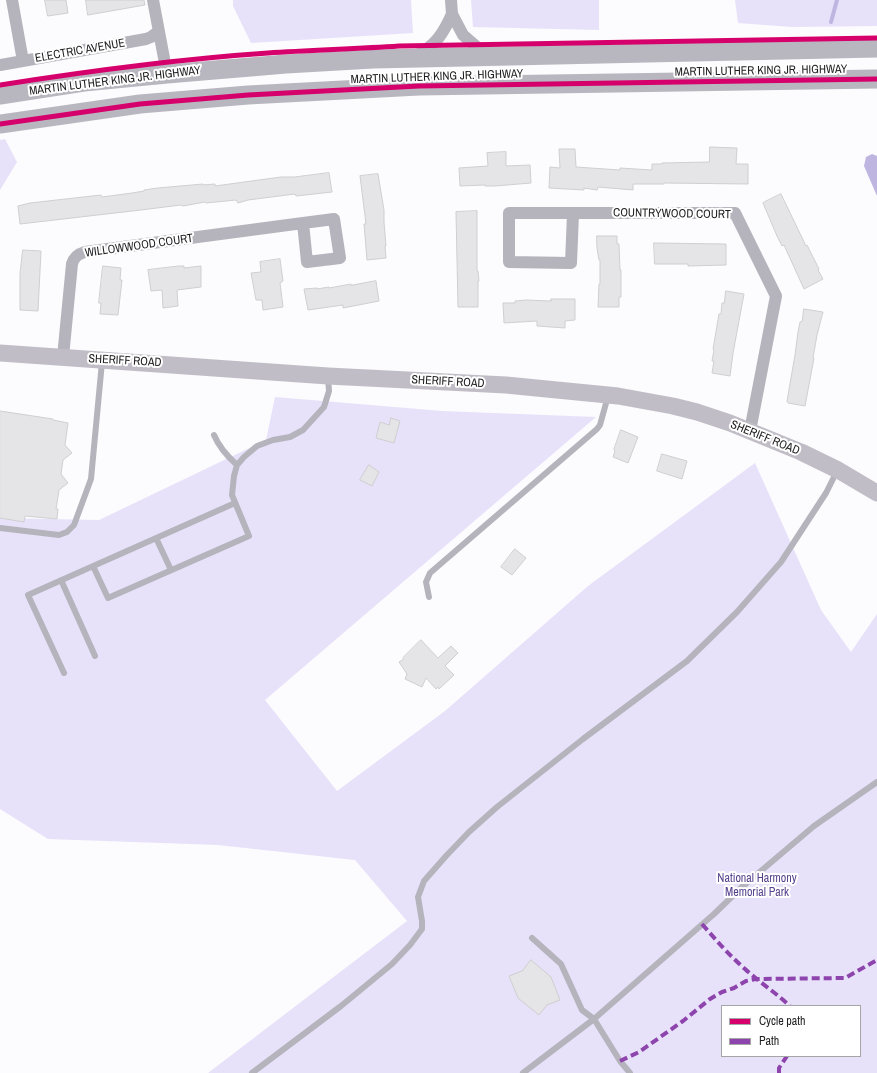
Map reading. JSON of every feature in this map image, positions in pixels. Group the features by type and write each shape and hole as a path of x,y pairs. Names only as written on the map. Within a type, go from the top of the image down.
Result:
{"main road":[{"name":"MARTIN LUTHER KING JR. HIGHWAY","path":"0,95 84,82 286,64 412,58 877,48"},
{"name":"MARTIN LUTHER KING JR. HIGHWAY","path":"0,124 140,104 241,96 412,86 877,79"},
{"name":"SHERIFF ROAD","path":"0,353 328,376 506,385 608,395 674,406 697,412 750,431 801,452 838,470 877,492"}],"street":[{"path":"12,0 23,60"},
{"path":"153,0 167,74"},
{"path":"451,0 452,14 463,35 478,48 494,56"},
{"path":"412,58 432,46 444,30 452,14"},
{"name":"ELECTRIC AVENUE","path":"0,65 146,39 159,31"},
{"name":"COUNTRYWOOD COURT","path":"573,214 571,263 509,262 509,213 735,213 776,296 750,431"},
{"name":"WILLOWWOOD COURT","path":"63,357 72,264 73,260 78,255 85,252 303,223"}],"lane":[{"path":"0,528 59,535 67,532 74,525 91,479 102,360"},
{"path":"93,566 108,598 249,536 232,495 237,465 257,446 273,440 290,437 303,430 324,406 329,391 328,376"},
{"path":"429,597 426,582 430,572 597,429 600,425 608,395"},
{"path":"214,435 218,445 237,465"},
{"path":"252,1073 341,1006 392,964 410,945 422,929 418,897 424,881 469,832 497,807 583,739 687,661 737,612 781,562 826,493 838,470"},
{"path":"64,673 28,595 235,503"},
{"path":"156,538 171,570"},
{"path":"61,580 95,656"},
{"path":"523,1073 594,1019 714,914 742,887 814,826 877,782"},
{"path":"532,938 561,964 582,1010 594,1019 620,1062 630,1073"}],"green space":[{"path":"233,0 411,0 413,33 251,43 233,6"},
{"path":"471,0 599,0 599,30 473,27"},
{"path":"735,0 877,0 877,26 792,27 738,23"},
{"path":"5,139 17,162 0,190 0,140"},
{"name":"National Harmony Memorial Park","path":"275,397 442,411 596,417 265,700 337,791 445,711 588,586 755,463 821,610 851,652 877,614 877,1073 208,1073 407,921 355,860 218,845 48,839 0,809 0,518 99,520 266,440"}],"shaded area":[{"path":"872,154 877,156 877,196 864,166 866,157"}],"building":[{"path":"45,0 66,0 68,13 48,16"},
{"path":"86,0 144,0 145,5 88,15"},
{"path":"710,147 737,148 736,164 748,164 748,184 633,184 633,190 598,187 597,190 584,188 584,190 549,188 550,167 560,168 559,149 575,149 576,167 620,170 620,168 652,170 652,164 709,162"},
{"path":"506,152 506,166 530,165 531,183 495,186 460,186 459,168 488,166 487,153"},
{"path":"329,173 332,192 296,196 295,194 248,200 238,203 236,200 205,202 183,206 181,205 20,224 18,206 30,203 101,195 102,197 158,188 203,184 215,184 215,186 281,177"},
{"path":"378,174 384,210 386,258 367,260 364,224 366,224 360,176"},
{"path":"781,194 823,279 804,289 784,245 782,246 777,236 763,203"},
{"path":"477,211 477,271 479,281 478,307 458,307 456,212"},
{"path":"597,236 617,236 621,270 621,297 619,297 619,307 598,307 600,260 597,248"},
{"path":"654,243 726,244 726,265 688,266 688,264 655,264"},
{"path":"23,250 41,251 38,311 20,310 20,274"},
{"path":"280,259 283,281 280,283 283,307 263,310 262,300 256,300 251,273 261,272 260,262"},
{"path":"103,266 121,268 120,280 122,280 118,315 100,314 101,303 99,303"},
{"path":"184,266 184,268 201,266 201,287 177,290 178,306 163,308 162,290 151,291 148,270"},
{"path":"376,281 379,301 343,308 343,305 308,310 304,289 329,288"},
{"path":"726,291 744,294 730,376 712,373 714,361 712,361 713,349 719,314 721,314 722,303 724,303"},
{"path":"551,299 575,299 575,320 565,321 565,328 537,326 537,321 504,323 503,303 515,303 515,301 526,300 551,301"},
{"path":"804,309 823,312 817,335 805,406 788,403 787,401 798,332"},
{"path":"0,411 53,419 68,423 65,445 72,453 63,460 61,474 68,483 59,490 56,509 58,509 57,519 25,516 24,522 0,518"},
{"path":"391,418 400,421 394,443 376,438 380,422 389,425"},
{"path":"621,430 638,437 628,463 613,457"},
{"path":"662,454 687,461 682,479 657,471"},
{"path":"369,465 379,472 372,486 360,480"},
{"path":"515,549 526,558 512,575 501,567"},
{"path":"421,640 438,658 451,646 458,653 445,666 454,675 439,689 438,687 436,689 426,678 422,687 405,679 407,674 399,662 404,659 403,658"},
{"path":"531,960 551,977 560,1000 547,1005 539,1015 518,998 509,976 522,971"}],"waterway":[{"path":"831,22 837,0"}],"marked path":[{"path":"702,924 739,964 789,1005"},
{"path":"620,1061 639,1052 683,1021 710,999 746,981 756,979 845,978 877,960"},
{"path":"779,1073 779,1068 786,1057"}],"cycle path":[{"path":"0,85 100,70 168,62 301,51 399,46 877,38"},
{"path":"0,124 140,104 248,95 419,86 877,79"}]}
